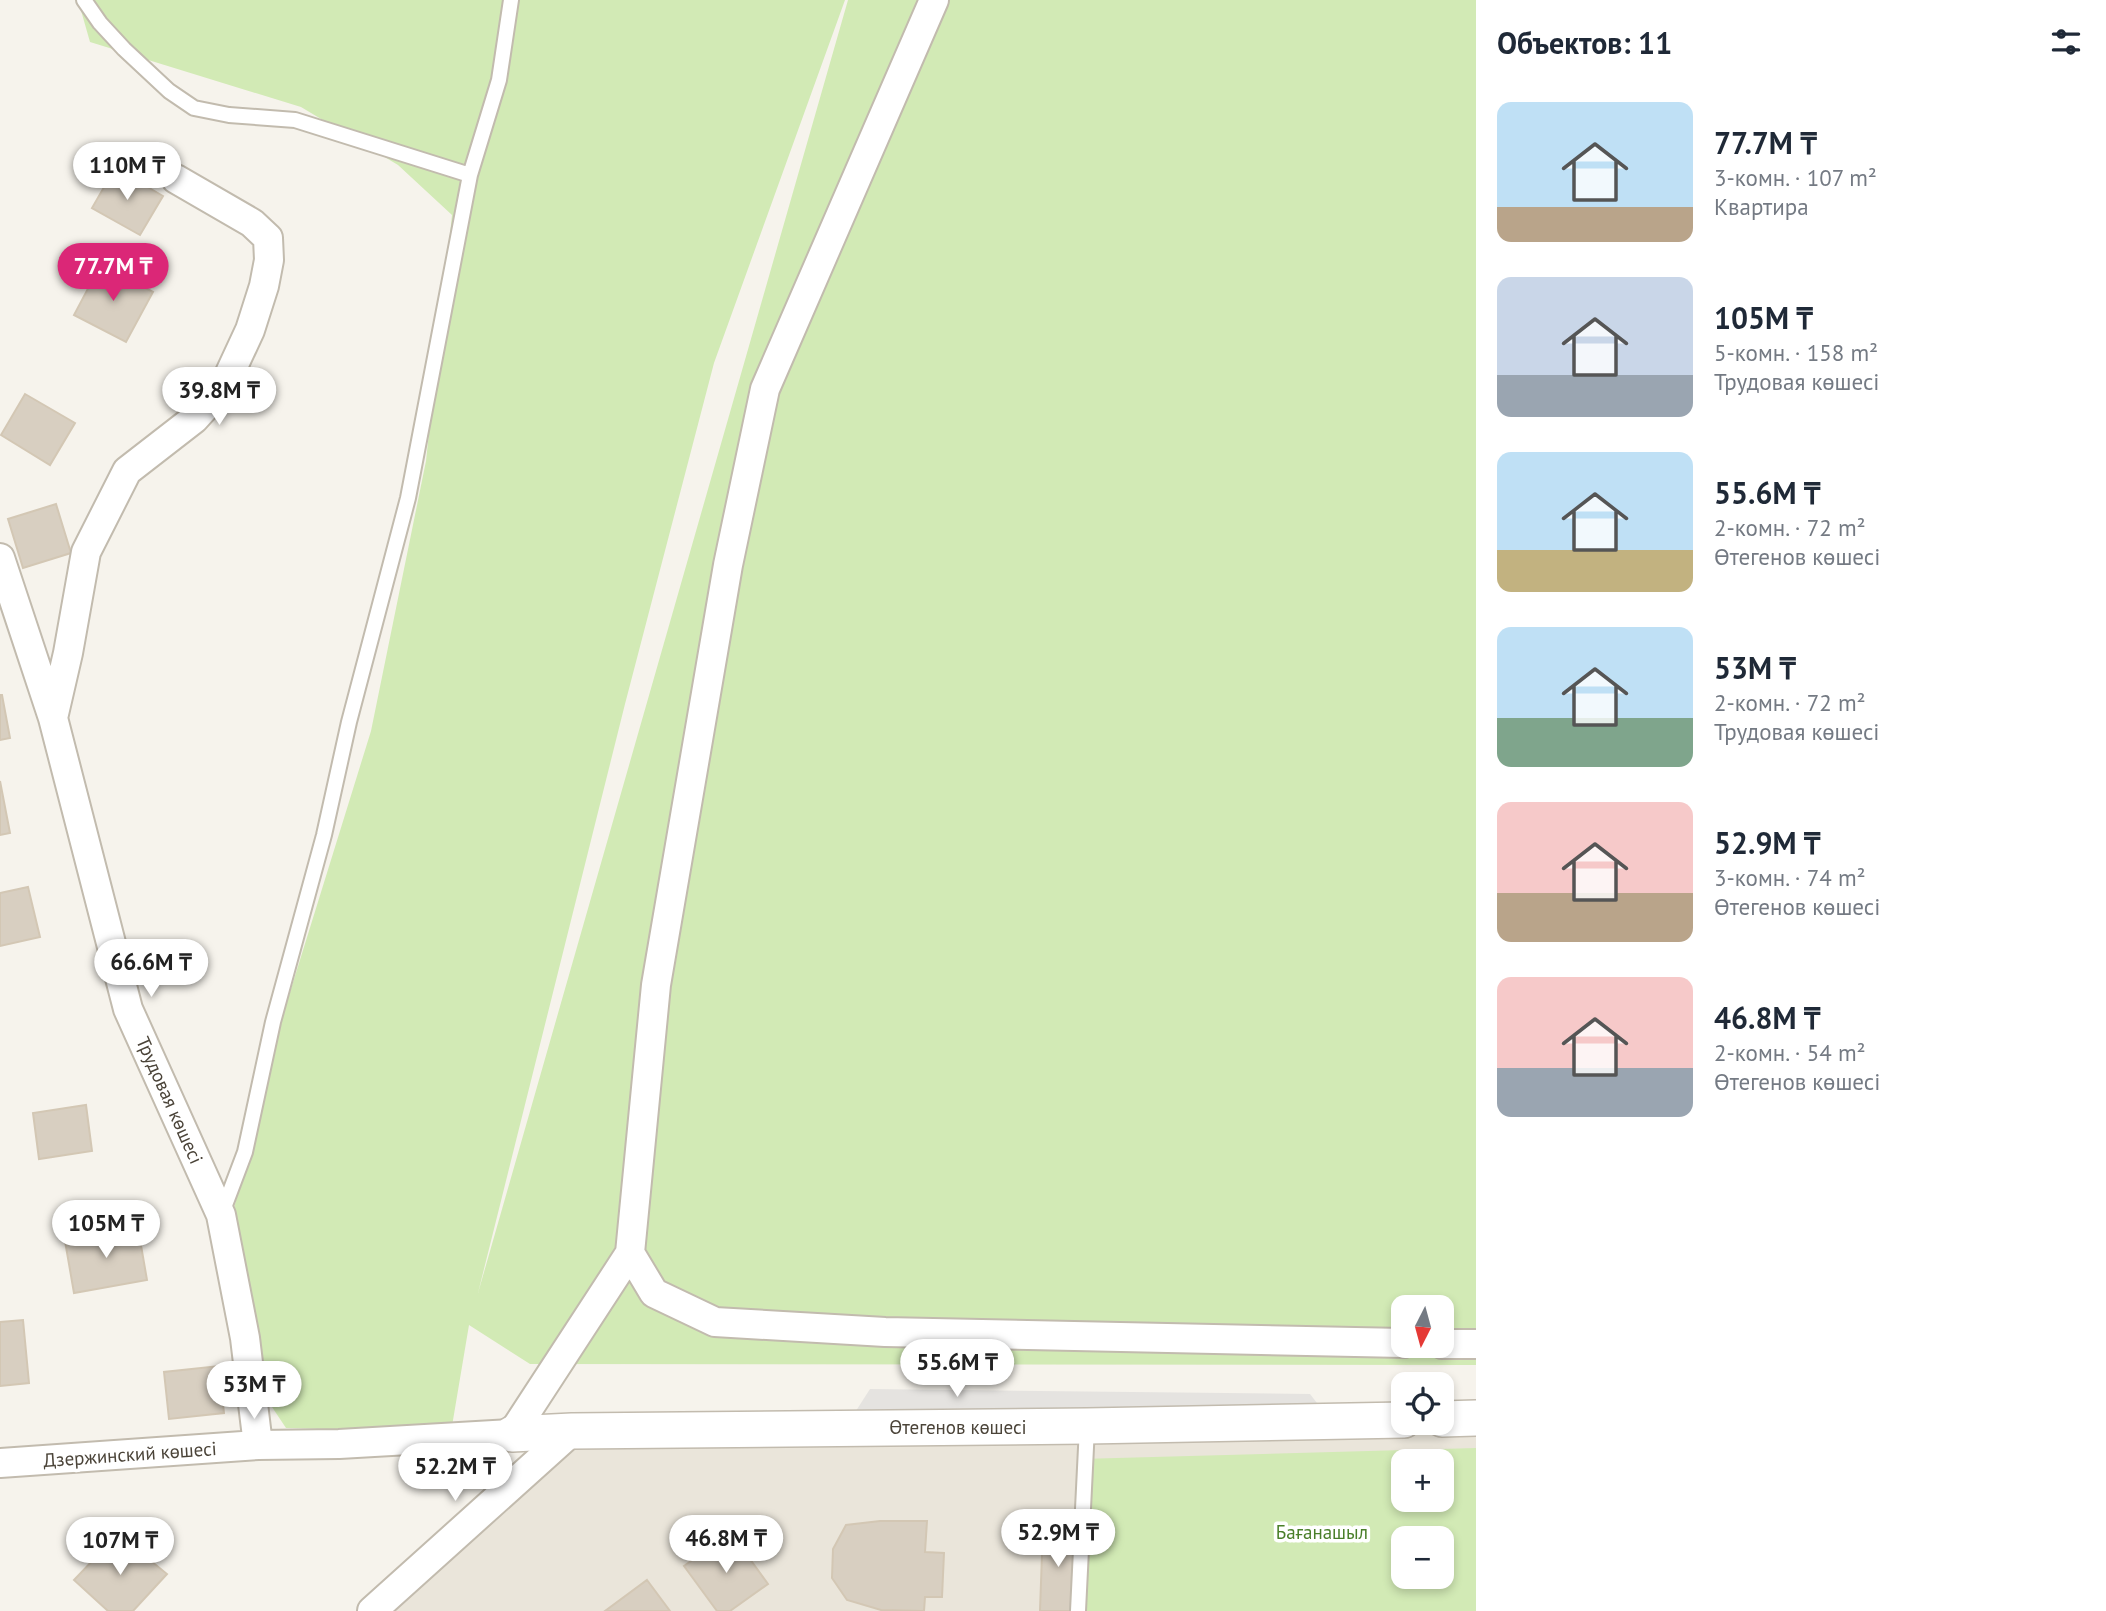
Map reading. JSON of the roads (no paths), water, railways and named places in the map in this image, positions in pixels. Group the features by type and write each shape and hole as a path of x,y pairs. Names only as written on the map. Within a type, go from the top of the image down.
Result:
{"street":[{"path":"512,1434 630,1253 656,985 728,565 765,389 934,0"},
{"path":"53,718 86,552 127,471 194,419 224,386 250,330 264,286 269,260 268,238 251,223 176,179"},
{"name":"Трудовая көшесі","path":"0,558 53,718 128,1009 221,1215 245,1338 258,1445"},
{"path":"630,1253 654,1293 715,1322 885,1332 1391,1343"},
{"path":"1454,1344 1476,1344"},
{"path":"1454,1419 1476,1418"},
{"name":"Өтегенов көшесі","path":"512,1434 1391,1420"},
{"path":"372,1611 572,1432"},
{"name":"Дзержинский көшесі","path":"0,1463 258,1445 339,1444 512,1434"}],"lane":[{"path":"84,0 100,23 124,49 169,91 194,108 229,115 295,120 470,175"},
{"path":"221,1215 245,1152 273,1022 324,835 349,722 408,498 470,175 499,80 511,0"},
{"path":"1078,1611 1087,1426"}],"park label":[{"name":"Бағанашыл","path":"1322,1532"}]}
